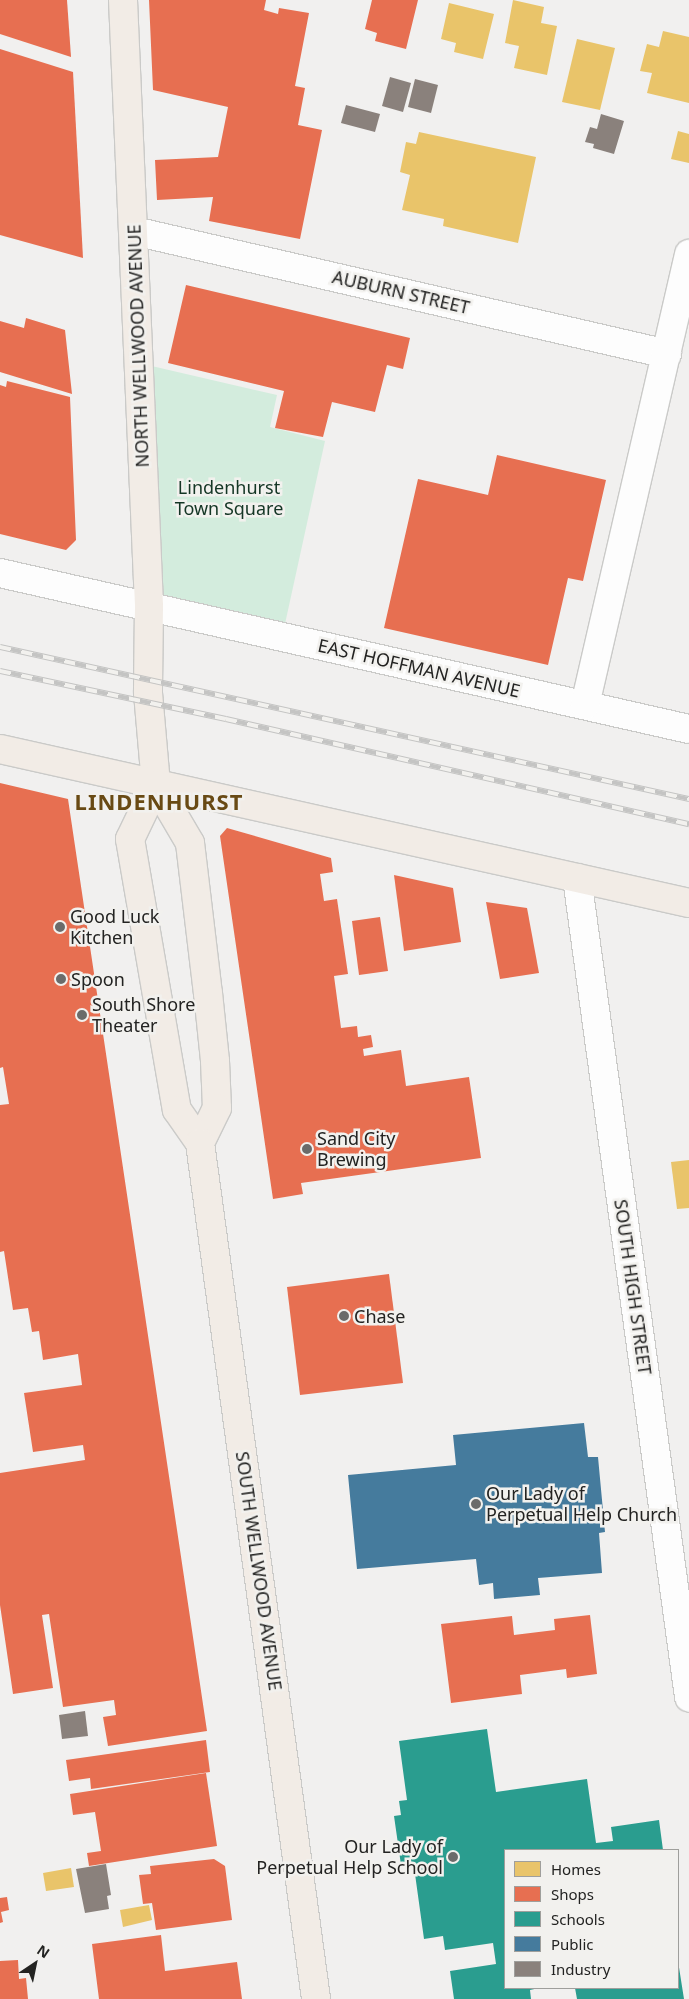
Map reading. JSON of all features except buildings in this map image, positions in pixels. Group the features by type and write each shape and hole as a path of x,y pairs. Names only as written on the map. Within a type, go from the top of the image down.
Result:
{"main road":[{"name":"NORTH WELLWOOD AVENUE","path":"123,0 149,606 148,693 156,785"},
{"path":"0,749 689,903"},
{"path":"156,785 190,842 215,1061 217,1108 200,1143"},
{"name":"SOUTH WELLWOOD AVENUE","path":"156,785 130,839 177,1110 200,1143 316,1999"}],"street":[{"name":"AUBURN STREET","path":"134,231 668,354"},
{"path":"585,705 668,354 689,254"},
{"name":"EAST HOFFMAN AVENUE","path":"0,573 689,729"},
{"name":"SOUTH HIGH STREET","path":"577,878 689,1697"}],"green space":[{"name":"Lindenhurst Town Square","path":"143,364 277,395 270,427 325,441 283,633 153,604"}],"railway":[{"path":"0,647 689,799"},
{"path":"0,671 226,719 689,824"}],"place":[{"name":"Good Luck Kitchen","path":"60,927"},
{"name":"Spoon","path":"61,979"},
{"name":"South Shore Theater","path":"82,1015"},
{"name":"Sand City Brewing","path":"307,1149"},
{"name":"Chase","path":"344,1316"},
{"name":"Our Lady of Perpetual Help Church","path":"476,1504"},
{"name":"Our Lady of Perpetual Help School","path":"453,1857"}],"district":[{"name":"LINDENHURST","path":"159,802"}]}
